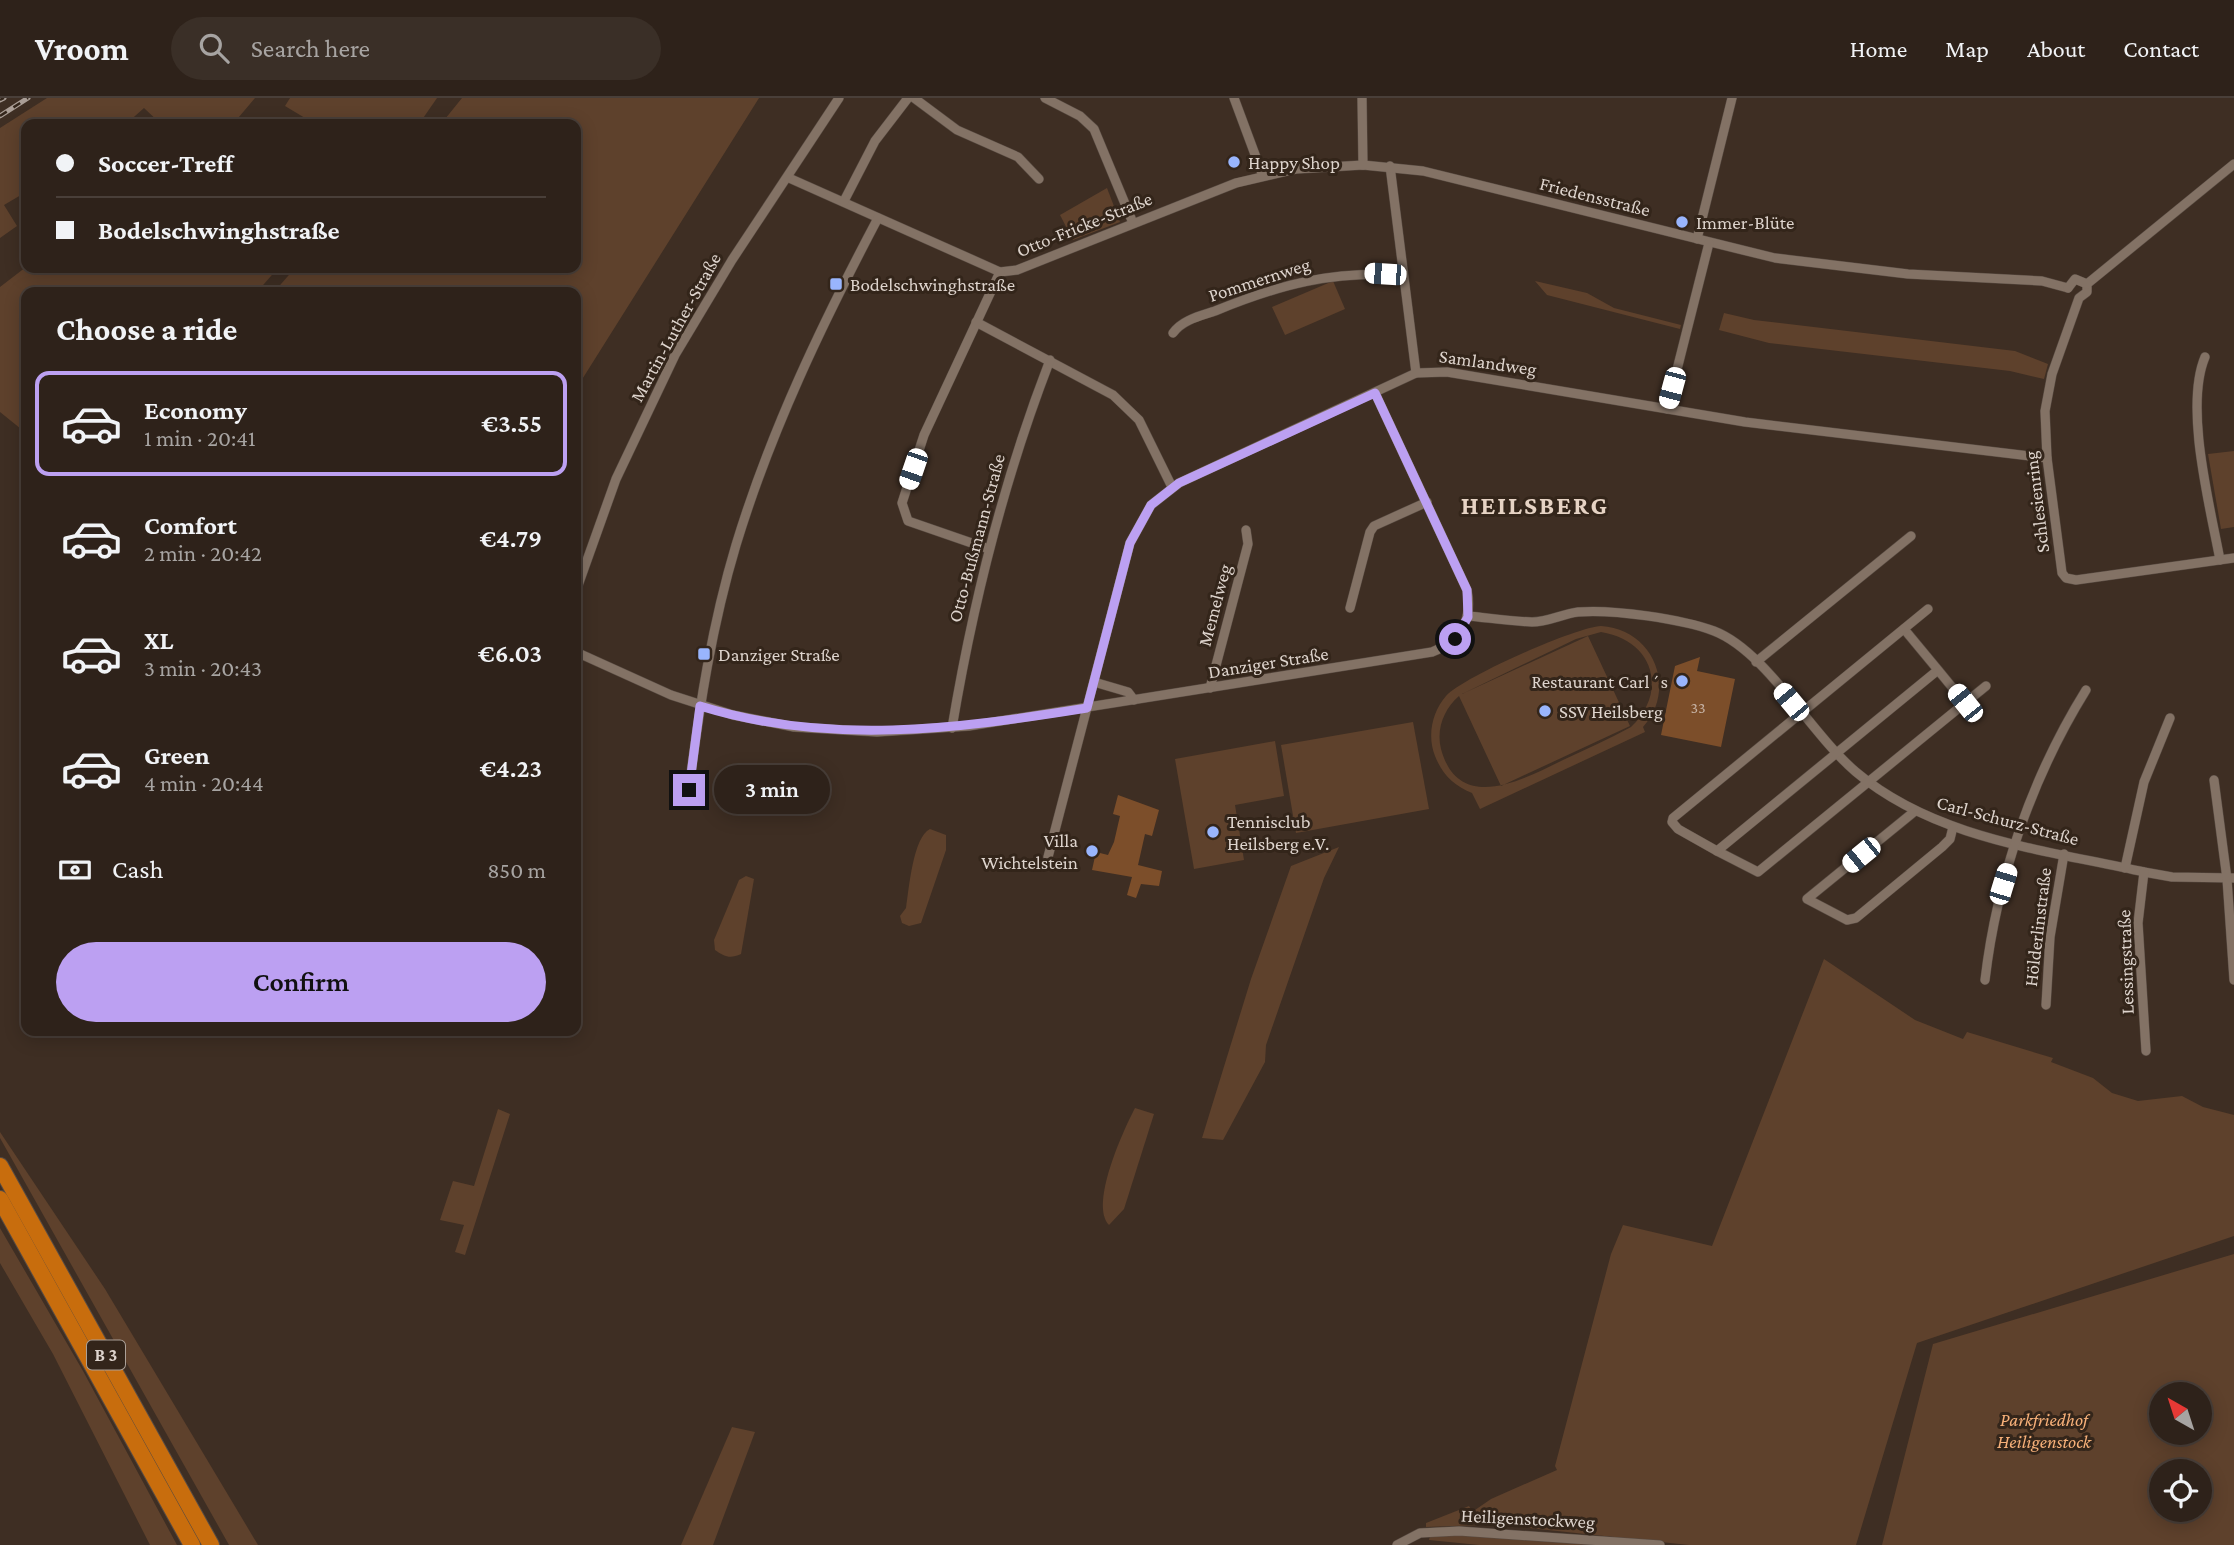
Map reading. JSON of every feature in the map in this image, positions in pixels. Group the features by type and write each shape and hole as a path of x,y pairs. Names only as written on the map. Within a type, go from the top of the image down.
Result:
{"highway":[{"name":"B 3","path":"0,1166 211,1545"},
{"name":"B 3","path":"0,1199 192,1545"}],"street":[{"name":"Martin-Luther-Straße","path":"581,577 616,479 675,355 732,260 789,178 839,98"},
{"path":"844,201 875,141 908,98"},
{"path":"914,98 957,130 1018,157 1039,179"},
{"path":"1045,98 1080,116 1094,130 1133,223"},
{"path":"1234,98 1263,176"},
{"path":"1363,98 1363,165"},
{"path":"1697,239 1731,98"},
{"name":"Schlesienring","path":"2087,284 2234,164"},
{"name":"Otto-Fricke-Straße","path":"789,178 1000,272 1017,270 1203,195 1263,176 1307,168 1363,165"},
{"name":"Friedensstraße","path":"1363,165 1423,171 1761,256 1908,274 2042,281 2068,288"},
{"path":"1390,166 1416,373"},
{"path":"689,790 700,706 728,573 753,491 809,351 878,218"},
{"path":"1667,409 1710,243"},
{"path":"989,549 914,524 908,521 902,510 924,435 1000,272"},
{"name":"Pommernweg","path":"1173,333 1178,325 1190,320 1264,291 1307,279 1353,273 1403,275"},
{"name":"Schlesienring","path":"2068,288 2075,279 2083,280 2087,284 2087,292 2079,298 2049,385 2045,411 2062,573 2066,578 2076,580 2234,558"},
{"path":"2068,288 2073,297 2079,298"},
{"path":"976,322 1101,386 1134,414 1149,437 1172,487"},
{"path":"2205,357 2196,396 2208,493 2220,560"},
{"name":"Otto-Bußmann-Straße","path":"952,728 989,549 1028,418 1051,360"},
{"name":"Samlandweg","path":"1048,857 1135,532 1151,505 1172,487 1416,373 1447,372 1748,423 2048,458"},
{"path":"1375,393 1465,585 1468,617"},
{"path":"1350,608 1374,526 1427,502"},
{"name":"Memelweg","path":"1210,688 1248,544 1246,530"},
{"path":"1756,662 1911,536"},
{"path":"1928,609 1673,818 1674,825 1758,872 1986,686"},
{"name":"Carl-Schurz-Straße","path":"1468,617 1542,621 1580,612 1654,618 1714,631 1738,643 1835,752 1868,782 1915,811 1953,827 2125,868 2172,877 2230,878"},
{"name":"Danziger Straße","path":"581,654 700,706 760,722 811,730 893,732 952,728 1425,654 1449,644 1460,633 1468,617"},
{"path":"1904,629 1965,703"},
{"path":"1717,850 1938,670"},
{"path":"1094,682 1128,692 1134,700"},
{"path":"1985,980 1999,898 2016,842 2046,764 2086,690"},
{"path":"2125,868 2144,782 2170,718"},
{"path":"2214,780 2230,878 2234,980"},
{"path":"1915,811 1807,900 1847,920 1856,918 1942,847 1950,839 1953,827"},
{"name":"Hölderlinstraße","path":"2046,1005 2050,937 2064,854"},
{"name":"Lessingstraße","path":"2144,872 2138,923 2146,1051"},
{"name":"Heiligenstockweg","path":"1397,1545 1420,1533 1459,1531 1660,1545"}],"green space":[{"path":"47,98 255,98 237,119 156,119 144,108 132,119 21,119 21,195 4,205 17,226 0,238 0,128"},
{"path":"290,98 437,98 422,119 307,119 285,106"},
{"path":"462,98 759,98 581,381 581,287 278,287 291,273 581,273 581,119 445,119"},
{"path":"1107,188 1120,222 1073,240 1060,215"},
{"path":"21,271 21,273 274,273 261,287 21,287 21,429 0,412 0,287"},
{"path":"1333,281 1345,309 1285,335 1272,307"},
{"path":"1535,281 1587,293 1614,308 1681,325 1680,329 1547,295"},
{"path":"1724,313 1754,320 2015,351 2048,364 2044,379 2010,371 1769,343 1719,330"},
{"path":"2234,451 2234,527 2221,529 2208,454"},
{"name":"SSV Heilsberg","path":"1601,626 1619,630 1646,649 1655,663 1659,695 1653,712 1643,727 1645,732 1480,809 1472,793 1449,779 1435,756 1431,732 1441,702 1457,688 1496,666 1545,644","holes":["1601,632 1619,637 1633,645 1650,669 1650,698 1643,713 1631,727 1530,776 1506,784 1630,726 1588,636 1462,694 1576,639","1459,696 1500,785 1477,786 1462,781 1450,769 1441,749 1442,720"]},
{"path":"1413,722 1429,809 1296,833 1281,745"},
{"name":"Tennisclub Heilsberg e.V.","path":"1275,741 1284,796 1235,805 1244,860 1194,869 1175,759"},
{"path":"930,829 946,835 946,850 921,923 909,926 902,923 900,916 906,908 916,853 924,834"},
{"path":"1339,847 1324,878 1266,1045 1265,1062 1223,1140 1202,1138 1251,979 1291,866"},
{"path":"746,876 754,879 741,954 728,956 715,950 714,940 739,880"},
{"path":"1824,959 1915,1020 1963,1039 1967,1032 2053,1058 2051,1062 2093,1078 2112,1093 2138,1101 2182,1096 2203,1107 2234,1115 2234,1236 1917,1343 1856,1545 1689,1545 1482,1523 1475,1510 1491,1499 1557,1470 1555,1466 1611,1254 1623,1225 1712,1246"},
{"path":"1135,1108 1154,1114 1124,1209 1109,1225 1104,1215 1105,1185 1116,1150"},
{"path":"498,1109 510,1114 465,1255 455,1252 464,1225 440,1220 453,1181 474,1186"},
{"path":"0,1132 105,1289 258,1545 229,1545 0,1138"},
{"path":"0,1228 83,1371 177,1545 150,1545 53,1354 0,1263"},
{"name":"Parkfriedhof Heiligenstock","path":"2234,1254 2234,1545 1882,1545 1933,1344"},
{"path":"732,1427 755,1432 713,1545 681,1545"},
{"path":"1469,1506 1481,1525 1426,1527 1426,1523"},
{"path":"1496,1535 1611,1545 1479,1545 1429,1540 1430,1536"}],"building":[{"path":"1700,657 1697,671 1735,679 1721,747 1661,735 1675,666"},
{"path":"1118,795 1159,810 1152,836 1145,834 1138,865 1162,871 1159,886 1141,884 1136,898 1127,895 1132,877 1092,870 1096,852 1108,855 1114,842 1120,816 1113,814"}],"railway":[{"path":"0,100 4,98"},
{"path":"0,116 28,98"}],"place":[{"name":"Happy Shop","path":"1234,162"},
{"name":"Immer-Blüte","path":"1682,222"},
{"name":"Bodelschwinghstraße","path":"836,284"},
{"name":"Danziger Straße","path":"704,654"},
{"name":"Restaurant Carl´s","path":"1682,681"},
{"name":"SSV Heilsberg","path":"1545,711"},
{"name":"Tennisclub Heilsberg e.V.","path":"1213,832"},
{"name":"Villa Wichtelstein","path":"1092,851"}],"district":[{"name":"HEILSBERG","path":"1535,505"}],"route":[{"path":"689,790 700,706 760,722 793,727 877,732 968,726 1087,708 1130,543 1151,505 1179,483 1375,393 1467,590 1468,617 1455,639"}]}
